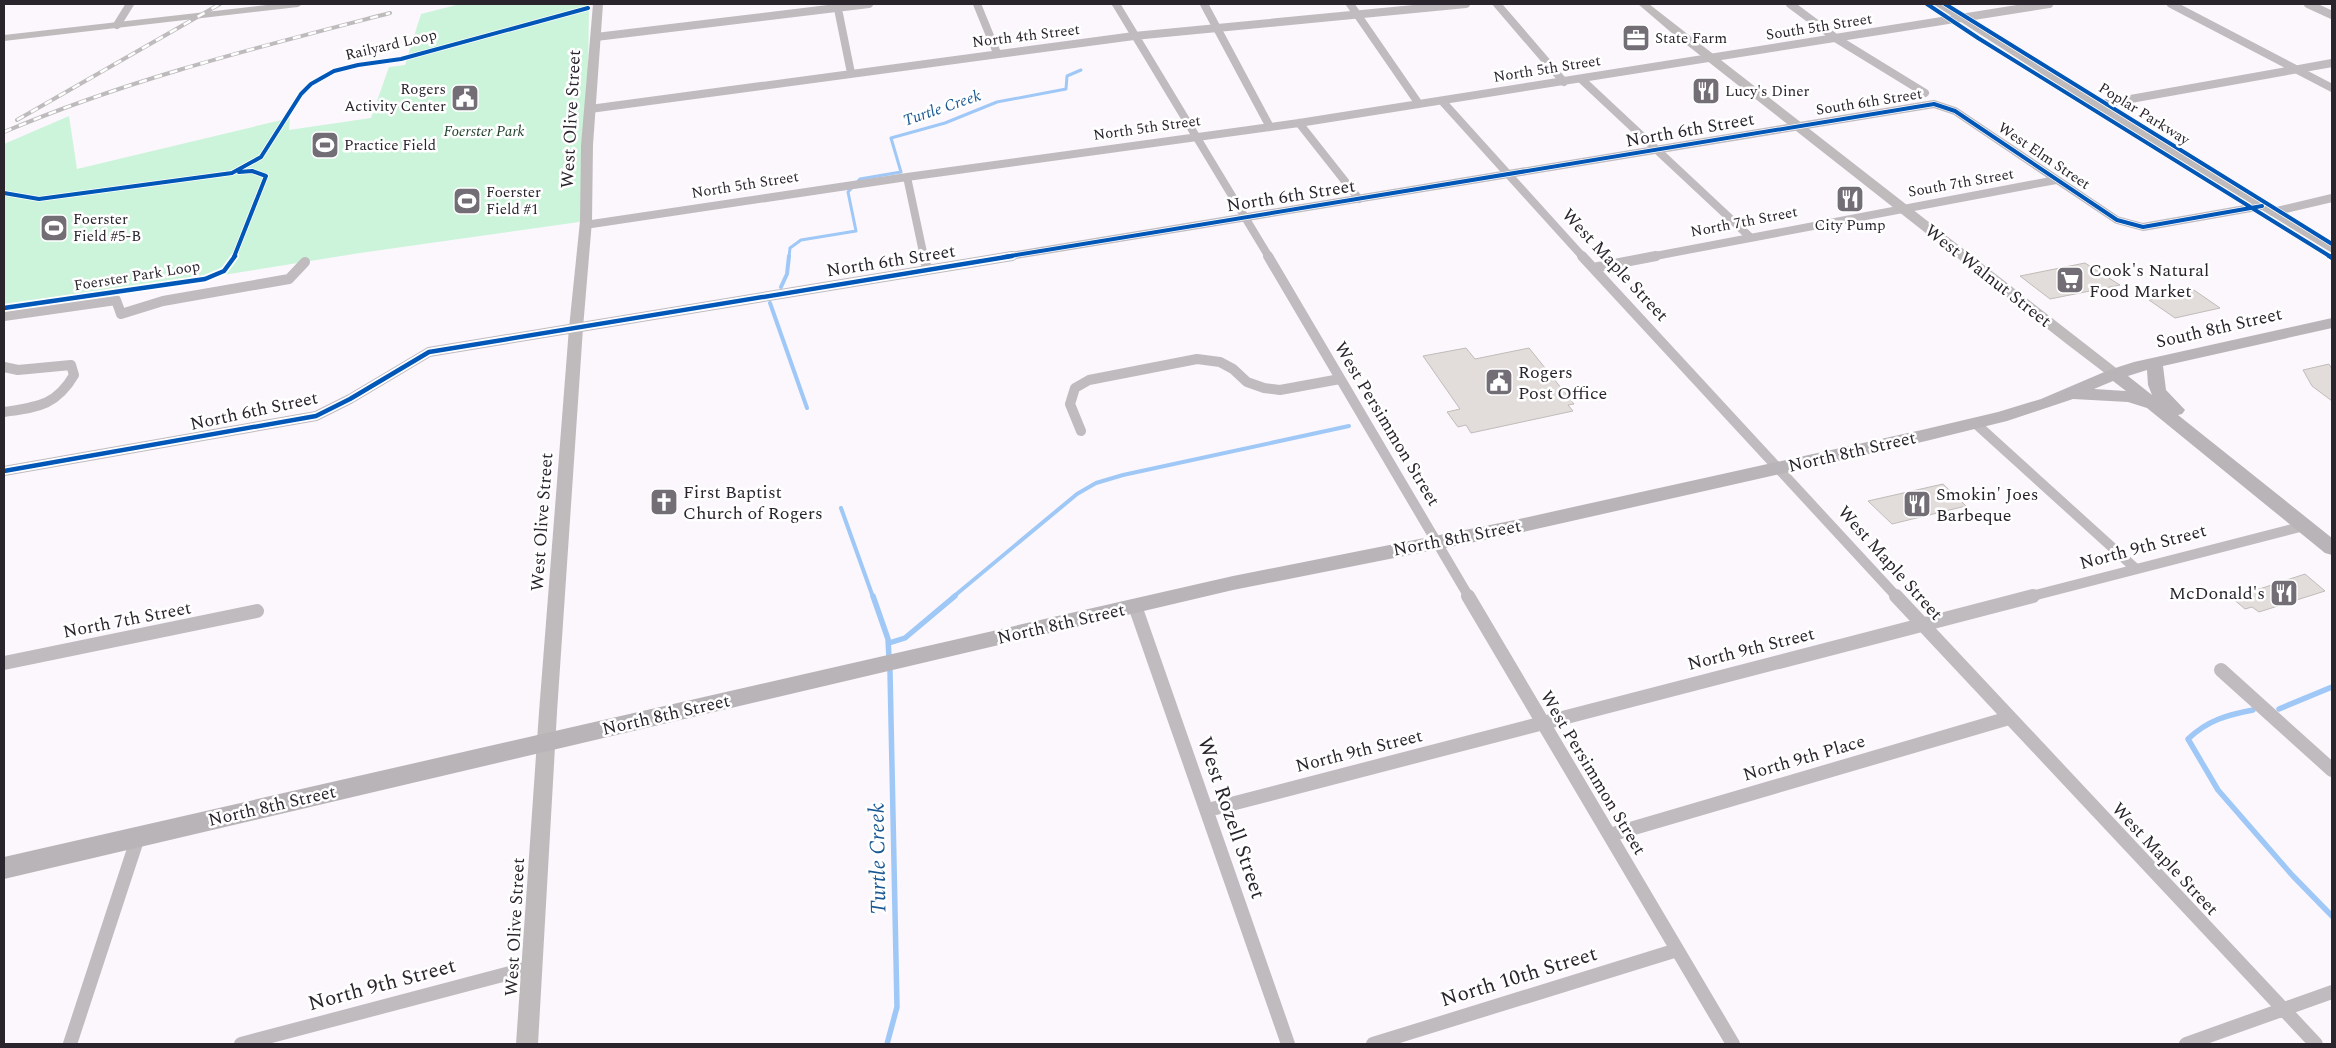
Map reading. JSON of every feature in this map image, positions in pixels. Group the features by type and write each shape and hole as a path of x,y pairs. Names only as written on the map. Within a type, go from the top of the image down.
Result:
{"main road":[{"path":"4,38 298,4"},
{"name":"West Olive Street","path":"527,1044 546,743 585,225 587,145 598,4"},
{"name":"West Walnut Street","path":"1643,4 1681,36 1712,58 2115,374 2332,548"},
{"path":"1938,4 2097,105 2332,249"},
{"name":"South 8th Street","path":"2115,374 2332,322"},
{"path":"2155,363 2154,384 2162,398 2238,460 2264,493"},
{"name":"North 8th Street","path":"4,868 1233,583 1437,542 1780,468 1975,423 2047,403 2115,374"},
{"path":"2068,394 2130,397 2158,409"}],"street":[{"path":"117,25 130,4"},
{"path":"596,37 837,6 869,4"},
{"path":"977,4 997,54"},
{"name":"West Persimmon Street","path":"1116,4 1246,218 1732,1044"},
{"path":"1204,4 1270,127"},
{"path":"1350,4 1419,104"},
{"name":"North 4th Street","path":"590,109 1134,36 1466,4"},
{"path":"1497,4 1564,82"},
{"path":"1790,4 1837,39 1925,93"},
{"name":"South 5th Street","path":"1712,58 2049,4"},
{"path":"2171,4 2332,88"},
{"path":"2308,4 2332,15"},
{"path":"837,6 850,73"},
{"name":"North 5th Street","path":"585,225 907,177 1299,123 1712,58"},
{"path":"2097,105 2332,63"},
{"path":"1581,79 1750,237"},
{"name":"West Maple Street","path":"1442,101 1923,626 2316,1044"},
{"name":"South 6th Street","path":"1799,126 1934,104 1943,106"},
{"name":"West Elm Street","path":"1943,106 1955,111 2056,180 2117,220 2130,226 2143,227 2262,206"},
{"path":"1299,123 1360,198"},
{"name":"North 6th Street","path":"4,471 293,421 321,414 353,398 409,362 429,352 1799,126"},
{"path":"907,177 927,269"},
{"name":"South 7th Street","path":"1901,208 2056,180"},
{"path":"2273,212 2332,198"},
{"name":"North 7th Street","path":"1593,268 1901,208"},
{"path":"4,316 116,300 120,306 121,314 163,301 289,279 305,262"},
{"path":"1081,430 1070,404 1075,388 1089,380 1099,378 1197,359 1220,362 1233,369 1247,382 1264,388 1280,390 1340,379"},
{"path":"4,367 18,370 54,364 71,365 74,375 67,389 55,400 4,412"},
{"path":"1975,423 2136,569"},
{"name":"North 9th Street","path":"1208,810 2304,526"},
{"name":"West Rozell Street","path":"1135,606 1208,810 1288,1044"},
{"name":"North 7th Street","path":"4,663 256,611"},
{"path":"2221,670 2332,770"},
{"name":"North 9th Place","path":"1610,835 2009,718"},
{"path":"70,1044 138,837"},
{"name":"North 10th Street","path":"1373,1044 1677,950"},
{"name":"North 9th Street","path":"241,1044 533,968"},
{"path":"2186,1044 2332,992"}],"green space":[{"name":"Foerster Park","path":"460,4 589,4 586,221 360,253 4,310 4,144 69,116 77,169 290,118 289,130 371,118 389,67 405,65 421,14"}],"building":[{"name":"Cook's Natural Food Market","path":"2085,263 2120,285 2050,299 2020,276"},
{"path":"2194,290 2220,308 2175,318 2149,300"},
{"name":"Rogers Post Office","path":"1466,348 1475,359 1529,348 1574,404 1568,405 1573,411 1471,433 1466,425 1458,427 1447,412 1460,409 1423,356"},
{"path":"2329,364 2332,369 2332,401 2312,386 2303,370"},
{"name":"Smokin' Joes Barbeque","path":"1943,484 1966,506 1892,524 1868,501"},
{"name":"McDonald's","path":"2305,574 2325,591 2259,612 2252,607 2245,609 2232,598"}],"waterway":[{"name":"Turtle Creek","path":"789,257 790,248 801,240 856,231 848,192 860,179 901,172 891,138 945,123 997,102 1066,89 1067,76 1081,70"},
{"name":"Turtle Creek","path":"781,287 787,274 789,256"},
{"name":"Turtle Creek","path":"770,303 807,408"},
{"path":"953,597 1077,494 1096,483 1123,475 1349,426"},
{"name":"Turtle Creek","path":"841,508 873,597"},
{"name":"Turtle Creek","path":"873,596 888,639 889,658"},
{"path":"889,643 905,638 955,596"},
{"name":"Turtle Creek","path":"887,1044 897,1007 890,671"},
{"path":"2279,709 2332,687"},
{"path":"2253,710 2218,719 2203,727 2188,739 2218,790 2292,875 2332,916"}],"railway":[{"path":"17,120 220,4"},
{"path":"4,132 99,96 195,65 390,13"}],"cycle path":[{"path":"1927,4 1978,38 2332,258"},
{"name":"Poplar Parkway","path":"1945,4 2332,244"},
{"name":"Railyard Loop","path":"4,193 39,199 232,173 261,157 301,94 311,84 334,71 358,65 401,59 588,8"},
{"path":"4,471 316,416 337,407 429,352 1934,104 1955,111 2117,220 2143,227 2262,206"},
{"name":"Foerster Park Loop","path":"4,308 205,279 221,273 236,255 252,208 263,187 266,176 252,171 239,172"}],"place":[{"name":"State Farm","path":"1636,38"},
{"name":"Lucy's Diner","path":"1706,91"},
{"name":"Rogers Activity Center","path":"465,98"},
{"name":"Practice Field","path":"325,145"},
{"name":"City Pump","path":"1850,199"},
{"name":"Foerster Field #1","path":"467,201"},
{"name":"Foerster Field #5-B","path":"54,228"},
{"name":"Cook's Natural Food Market","path":"2070,280"},
{"name":"Rogers Post Office","path":"1499,382"},
{"name":"First Baptist Church of Rogers","path":"664,502"},
{"name":"Smokin' Joes Barbeque","path":"1917,504"},
{"name":"McDonald's","path":"2284,593"}]}
